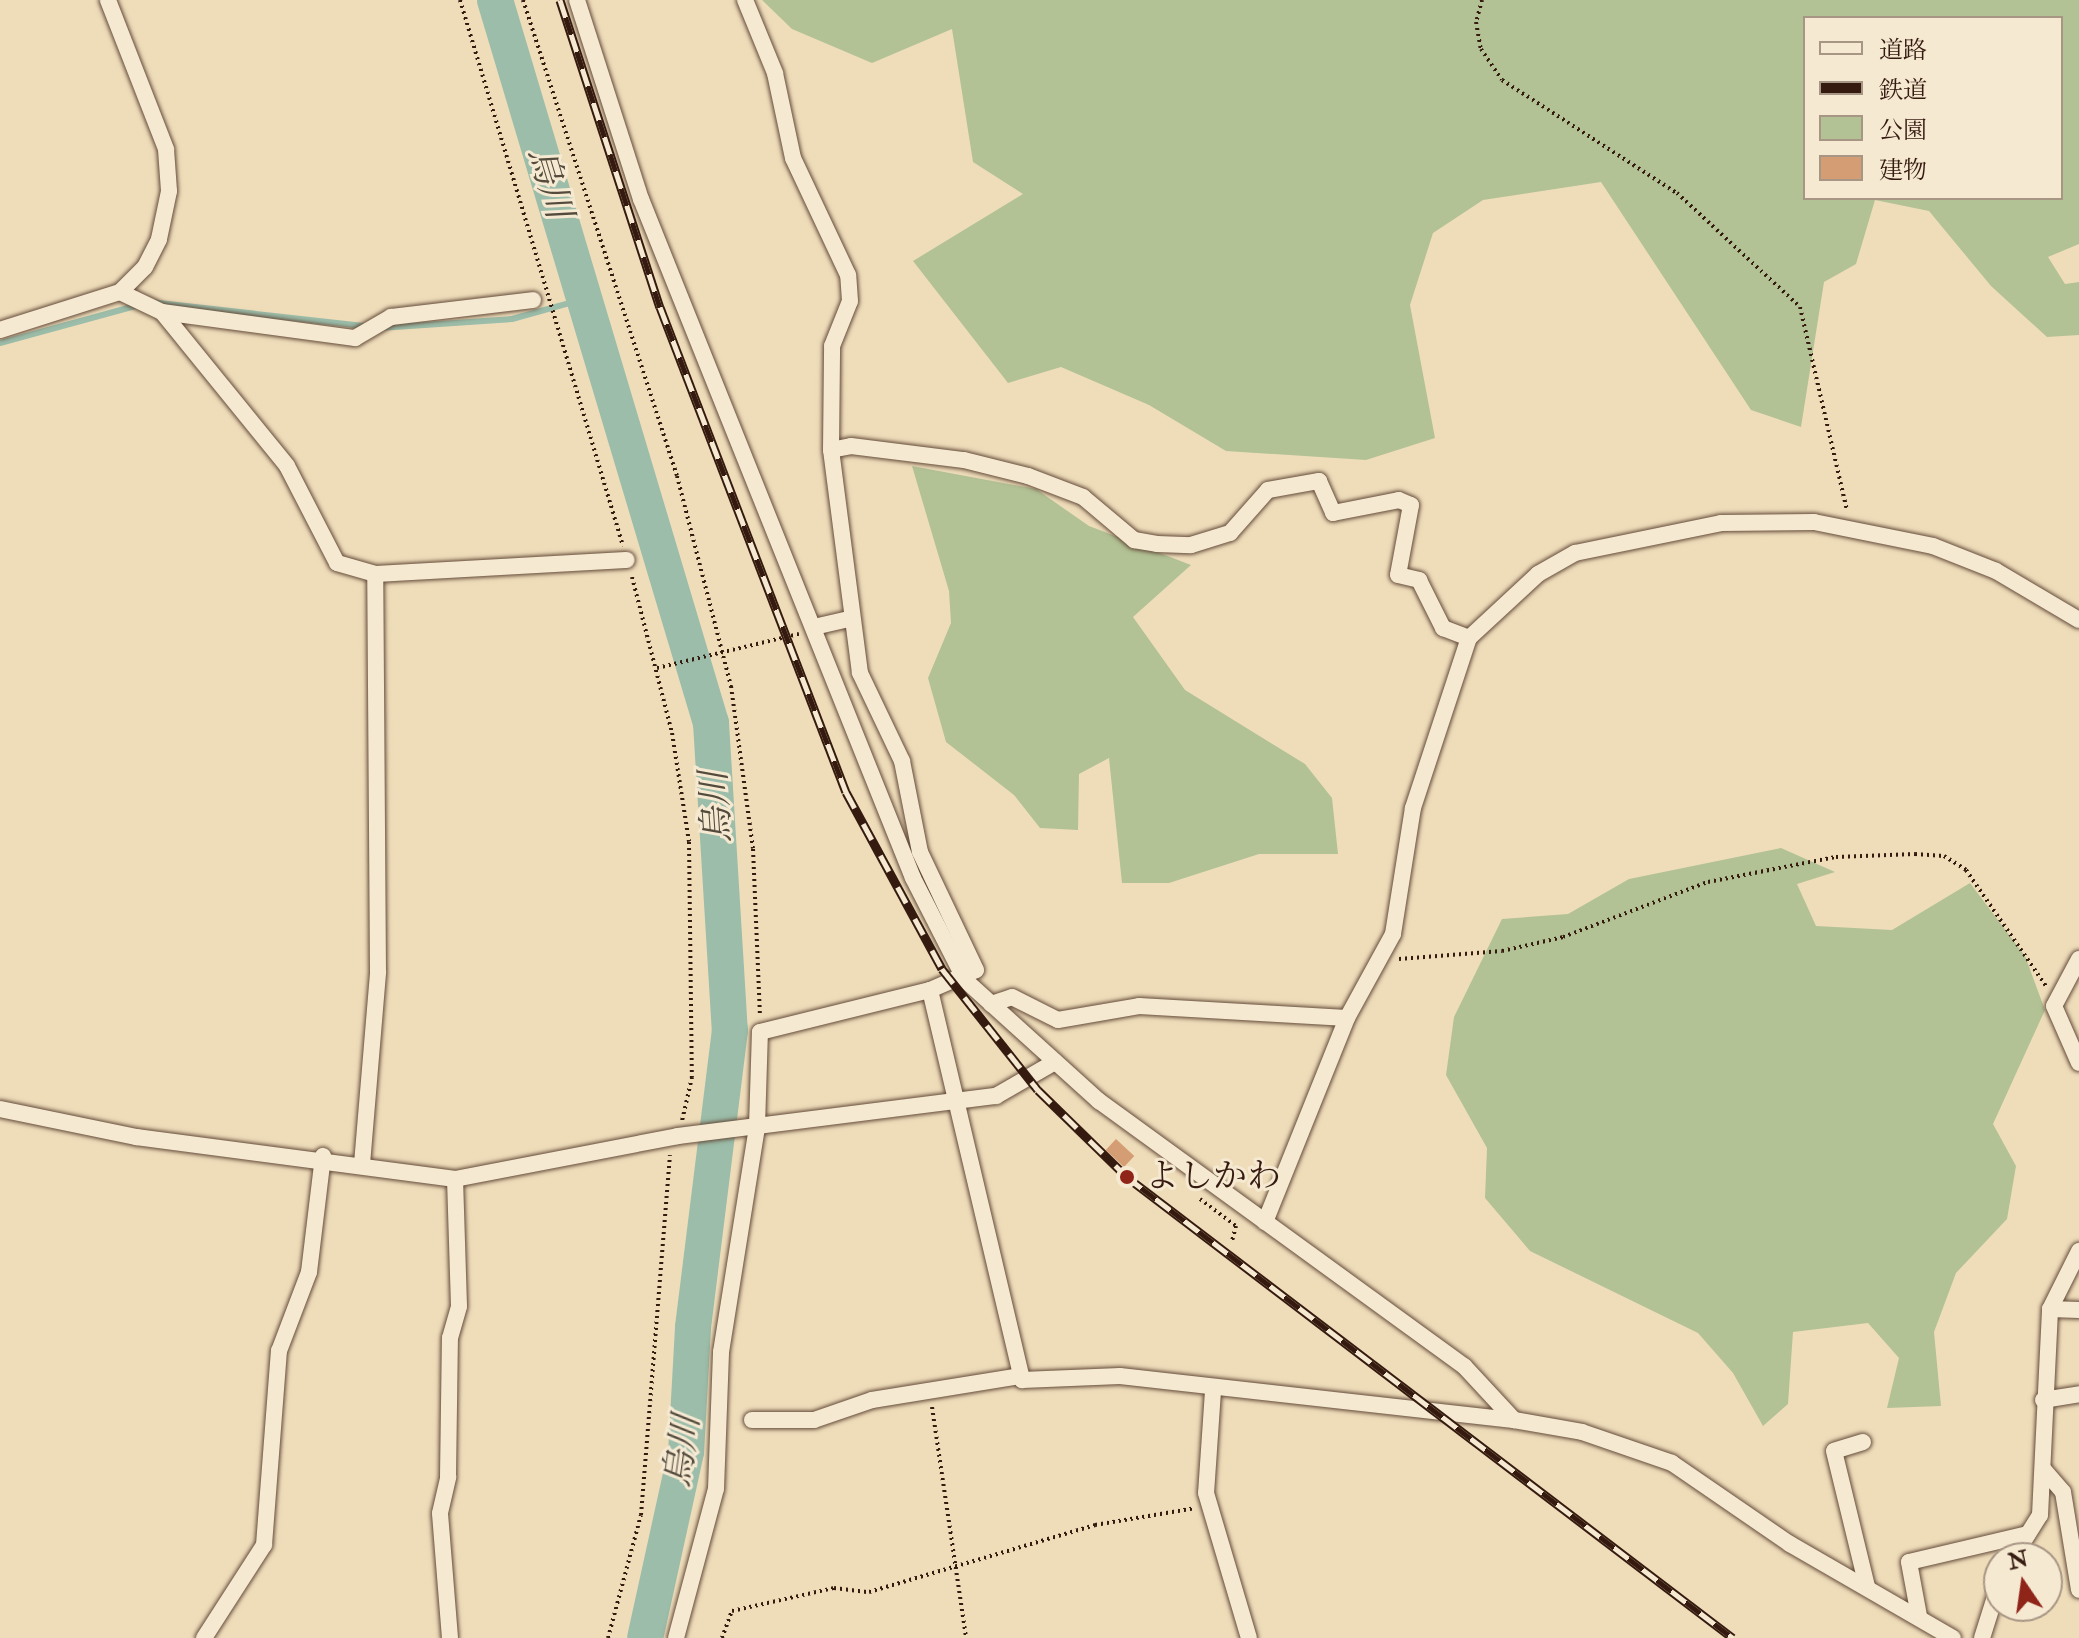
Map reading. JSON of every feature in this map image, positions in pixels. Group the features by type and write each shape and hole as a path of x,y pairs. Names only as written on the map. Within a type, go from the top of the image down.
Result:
{"street":[{"path":"0,330 120,292 145,267 159,239 169,170 159,123 108,0"},
{"path":"577,0 641,199 913,878 965,980 1055,1062 1265,1222 1464,1366 1514,1420"},
{"path":"676,1638 716,1489 721,1352 754,1126 760,1032 965,980 976,970 920,852 902,761 868,696 852,618 831,450 832,346 850,301 848,275 793,158 775,73 745,0"},
{"path":"120,292 162,312 355,338 391,317 533,300"},
{"path":"162,312 287,466 337,563 375,574 627,560"},
{"path":"831,450 920,454 1028,476 1083,497 1134,540 1157,544 1191,545 1230,533 1268,490 1293,485 1319,481 1333,513 1399,500 1411,505 1398,575 1419,580 1443,628 1469,638"},
{"path":"1265,1222 1347,1018 1380,960 1399,909 1413,808 1469,638 1538,574 1575,553 1751,519 1851,529 1933,546 1996,571 2079,620"},
{"path":"362,1164 378,972 375,574"},
{"path":"814,627 852,618"},
{"path":"2079,959 2054,1006 2079,1063"},
{"path":"930,990 952,1102 1021,1376"},
{"path":"991,1004 1012,997 1058,1020 1139,1006 1347,1018"},
{"path":"0,1109 136,1137 323,1156 455,1179 686,1135 952,1102 1011,1091 1055,1062"},
{"path":"204,1638 264,1545 279,1351 309,1272 323,1156"},
{"path":"450,1638 440,1513 448,1477 450,1338 459,1306 455,1179"},
{"path":"2023,1542 2040,1515 2044,1470 2043,1400 2050,1309 2079,1251"},
{"path":"2050,1309 2079,1310"},
{"path":"752,1420 814,1420 872,1400 1021,1376 1056,1384 1120,1376 1213,1391 1514,1420 1582,1432 1672,1463 1790,1544 1953,1638"},
{"path":"1213,1391 1210,1505 1249,1638"},
{"path":"2043,1400 2079,1394"},
{"path":"1863,1442 1834,1451 1867,1586"},
{"path":"2044,1470 2063,1492 2079,1590"},
{"path":"1919,1616 1909,1562 2028,1534"}],"path":[{"path":"460,0 657,668 814,627"},
{"path":"523,0 677,476 722,652 753,849 760,1032"},
{"path":"1482,0 1476,22 1481,49 1502,80 1677,193 1800,307 1851,529"},
{"path":"1380,960 1502,951 1620,920 1708,882 1836,857 1915,854 1944,856 1979,884 2054,1006"},
{"path":"929,1392 966,1638"},
{"path":"722,1638 732,1611 957,1572 1095,1525 1210,1505"}],"green space":[{"path":"762,0 2079,0 2079,244 2048,257 2065,284 2079,282 2079,335 2047,337 1991,286 1929,211 1875,200 1856,264 1824,282 1801,427 1751,410 1601,182 1483,200 1433,233 1410,305 1435,438 1366,460 1226,451 1149,405 1061,367 1008,383 913,261 1023,194 973,162 952,29 872,63 792,29"},
{"path":"912,466 1036,489 1089,526 1191,565 1133,617 1185,690 1305,764 1332,798 1338,854 1259,854 1169,883 1122,883 1109,758 1079,774 1078,830 1040,828 1014,795 946,742 928,678 951,623 949,591"},
{"path":"1781,848 1835,872 1797,884 1816,926 1892,930 1970,883 2025,956 2045,1010 1993,1124 2016,1166 2007,1219 1956,1273 1934,1332 1941,1406 1887,1408 1899,1358 1868,1323 1793,1332 1788,1404 1763,1426 1733,1373 1698,1333 1530,1251 1485,1198 1487,1148 1446,1075 1454,1017 1502,919 1568,914 1629,879"}],"building":[{"path":"1116,1139 1134,1156 1124,1167 1106,1150"}],"waterway":[{"name":"烏川","path":"495,0 711,723 730,1030 693,1328 686,1452 645,1638"},
{"path":"380,328 512,319 587,298"},
{"path":"150,302 364,326"},
{"path":"0,343 139,305"}],"railway":[{"path":"560,0 660,307 846,792 942,969 1038,1090 1127,1177 1733,1638"}],"place":[{"name":"よしかわ","path":"1127,1177"}]}
